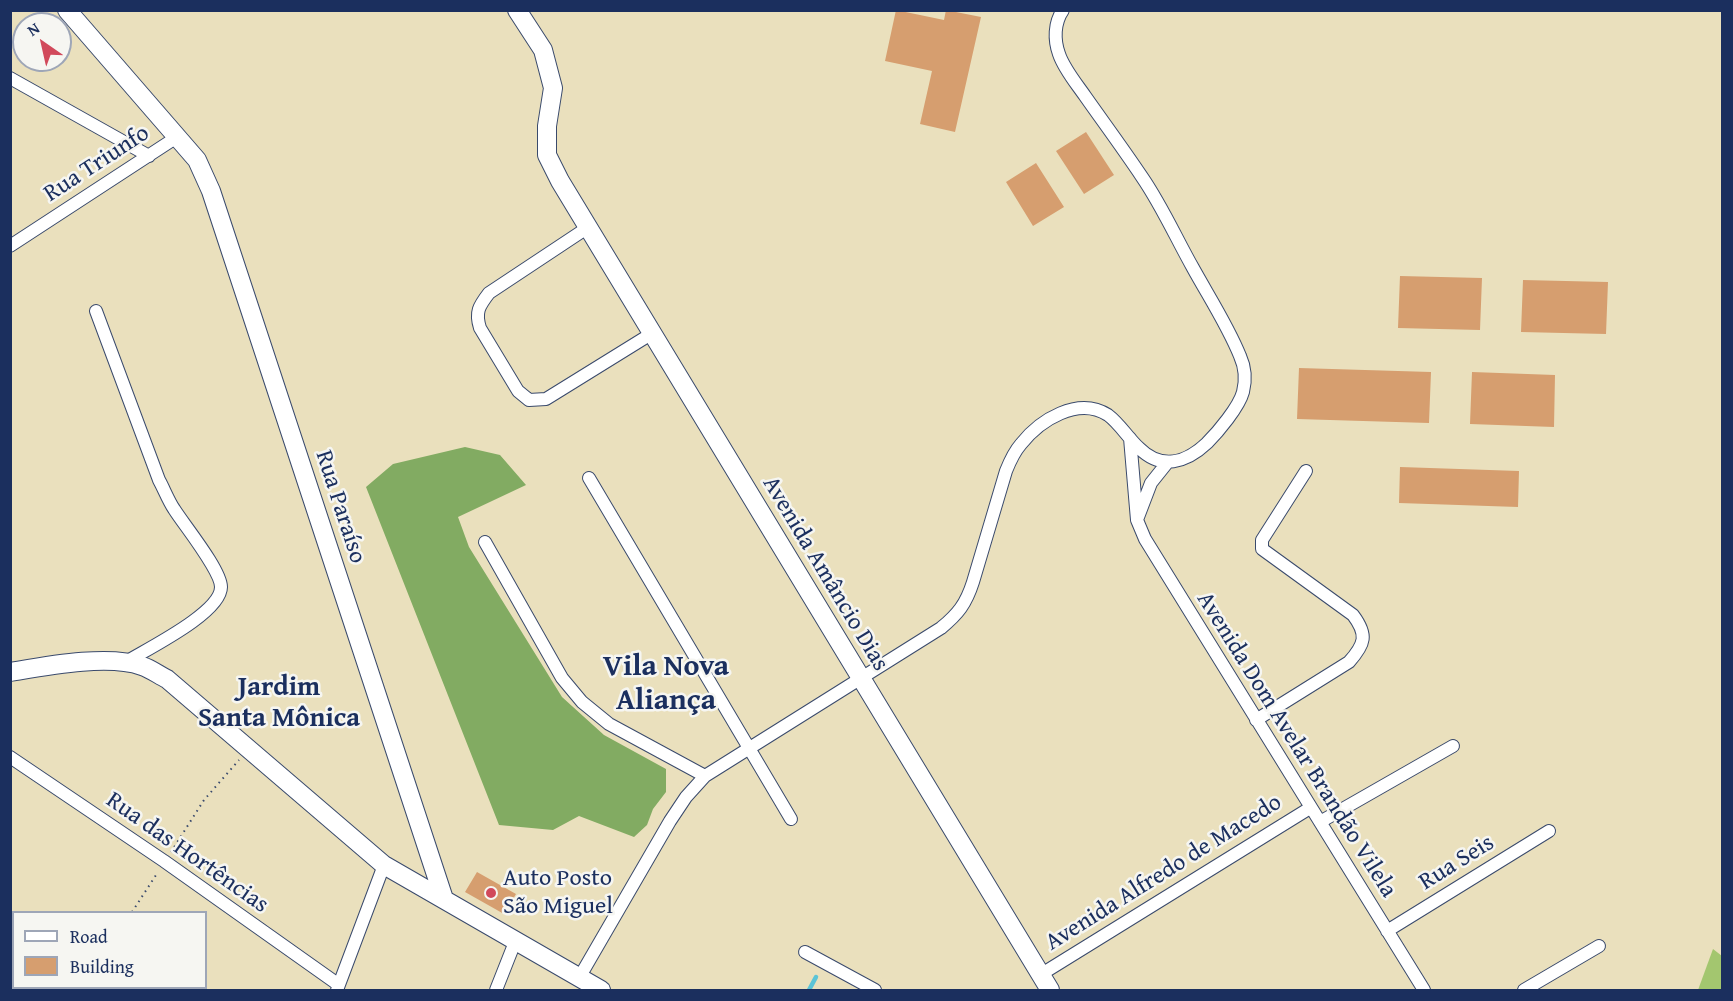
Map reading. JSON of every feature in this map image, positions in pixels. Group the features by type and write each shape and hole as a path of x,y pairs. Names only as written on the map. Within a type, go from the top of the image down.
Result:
{"street":[{"name":"Rua Paraíso","path":"68,10 197,160 211,191 444,899"},
{"name":"Avenida Amâncio Dias","path":"517,10 543,50 553,88 547,155 560,181 1050,990"},
{"path":"579,978 670,821 686,797 705,776 941,628 957,615 969,594 1006,471 1013,454 1032,432 1058,414 1083,408 1107,414 1140,450 1152,458 1167,463 1188,457 1200,449 1212,438 1239,401 1243,392 1244,368 1231,337 1144,180 1065,67 1059,54 1056,29 1064,10"},
{"path":"10,78 149,156"},
{"name":"Rua Triunfo","path":"10,246 177,137"},
{"path":"587,228 489,293 481,304 477,317 480,328 518,391 529,400 546,399 651,334"},
{"path":"96,311 159,480 172,506 216,571 221,587 216,602 205,613 126,662"},
{"name":"Avenida Dom Avelar Brandão Vilela","path":"1130,438 1137,520 1157,560 1424,990"},
{"path":"1137,520 1151,483 1167,463"},
{"path":"1256,720 1348,662 1360,650 1364,636 1361,625 1353,615 1262,549 1262,540 1306,471"},
{"path":"590,478 791,819"},
{"path":"485,542 562,678 582,702 609,724 705,776"},
{"path":"10,672 62,663 126,662 144,666 167,679 384,865 601,990"},
{"path":"1320,822 1453,746"},
{"name":"Rua das Hortências","path":"10,757 164,861 338,988"},
{"name":"Avenida Alfredo de Macedo","path":"1040,975 1310,807"},
{"name":"Rua Seis","path":"1387,931 1550,831"},
{"path":"338,988 384,865"},
{"path":"496,990 515,942"},
{"path":"1524,990 1599,946"},
{"path":"805,952 875,990"}],"path":[{"path":"133,911 204,800 248,750"}],"green space":[{"path":"465,447 500,455 526,485 458,517 469,547 562,697 604,735 666,769 666,792 653,809 647,825 634,837 579,816 553,830 499,825 366,487 393,464"},
{"path":"1713,949 1722,956 1722,990 1698,990"}],"building":[{"path":"896,10 944,20 946,10 981,17 955,132 920,124 932,71 885,61"},
{"path":"1086,132 1114,175 1084,194 1056,151"},
{"path":"1036,163 1064,207 1033,226 1006,182"},
{"path":"1400,276 1482,278 1480,330 1398,328"},
{"path":"1523,280 1608,282 1606,334 1521,332"},
{"path":"1299,368 1431,372 1429,423 1297,419"},
{"path":"1472,372 1555,375 1554,427 1470,424"},
{"path":"1400,467 1519,471 1518,507 1399,503"},
{"name":"Auto Posto São Miguel","path":"477,872 516,894 504,914 465,892"}],"waterway":[{"path":"809,990 816,977"}],"place":[{"name":"Auto Posto São Miguel","path":"491,893"}],"district":[{"name":"Vila Nova Aliança","path":"666,684"},
{"name":"Jardim Santa Mônica","path":"279,704"}]}
